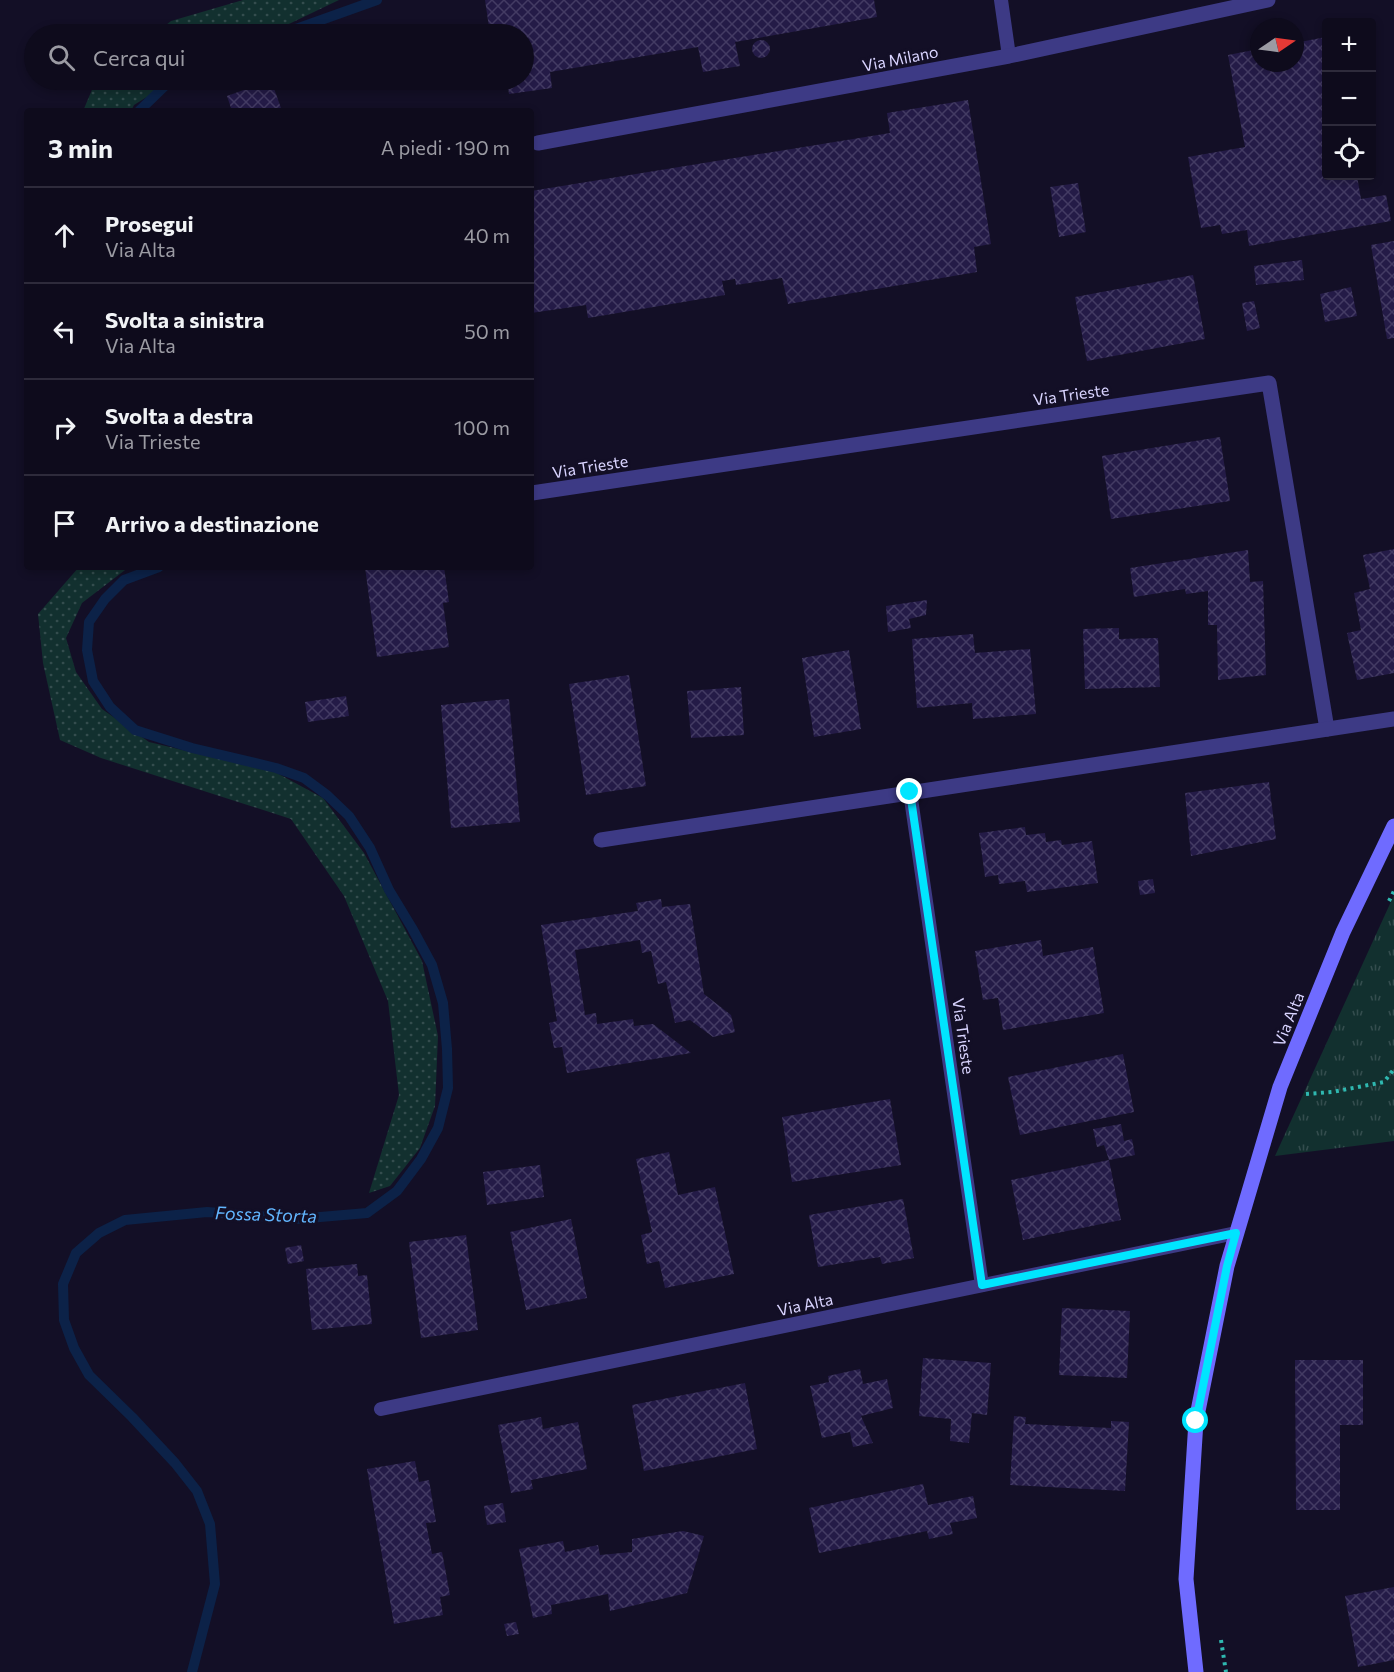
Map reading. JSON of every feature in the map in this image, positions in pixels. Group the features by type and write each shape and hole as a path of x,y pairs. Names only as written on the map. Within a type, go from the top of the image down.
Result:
{"main road":[{"name":"Via Alta","path":"1196,1672 1186,1579 1196,1421 1227,1266 1280,1087 1343,932 1394,826"}],"street":[{"name":"Via Milano","path":"538,143 1009,56 1268,0"},
{"name":"Via Trieste","path":"534,493 1269,383 1327,729"},
{"path":"601,840 1394,719"}],"lane":[{"path":"1001,0 1009,56"},
{"name":"Via Trieste","path":"910,792 982,1285"},
{"name":"Via Alta","path":"381,1409 1236,1233"}],"path":[{"path":"1384,910 1394,891"},
{"path":"1306,1094 1332,1092 1384,1082 1394,1069"},
{"path":"1302,1104 1310,1084"},
{"path":"1220,1637 1226,1672"}],"green space":[{"path":"243,0 339,0 289,24 167,24"},
{"path":"92,90 158,90 132,108 84,108"},
{"path":"76,570 125,570 82,603 66,638 76,672 102,709 149,742 275,772 323,798 364,853 422,961 438,1036 435,1106 420,1148 390,1186 369,1193 399,1095 388,1001 344,896 291,819 101,758 60,740 43,663 38,614"},
{"path":"1394,895 1394,1141 1275,1156"}],"building":[{"path":"485,0 874,0 877,17 735,42 740,66 703,72 698,47 550,72 552,88 509,94 508,90 534,90 534,24 489,24"},
{"path":"1322,38 1322,180 1358,180 1361,199 1386,195 1391,221 1249,246 1247,230 1222,234 1220,225 1201,228 1188,157 1245,147 1228,55 1250,51 1250,72 1304,72 1304,41"},
{"path":"761,40 767,43 770,49 767,55 761,58 755,55 752,49 755,43"},
{"path":"244,90 275,90 281,108 231,108 227,96"},
{"path":"968,100 991,244 974,247 977,272 788,304 782,278 736,285 735,279 722,281 725,295 588,318 586,305 534,313 534,191 890,133 887,113"},
{"path":"1078,183 1086,232 1059,237 1050,187"},
{"path":"1394,241 1394,338 1387,339 1371,245"},
{"path":"1302,260 1304,280 1256,285 1254,266"},
{"path":"1193,275 1205,339 1087,361 1075,297"},
{"path":"1351,287 1357,316 1325,322 1320,294"},
{"path":"1254,301 1260,328 1247,331 1242,303"},
{"path":"1220,437 1230,501 1111,519 1102,456"},
{"path":"1394,549 1394,673 1357,680 1347,633 1361,630 1354,593 1370,589 1363,555"},
{"path":"1248,550 1250,582 1263,581 1266,675 1218,680 1217,625 1208,625 1208,591 1186,594 1185,589 1134,597 1130,568"},
{"path":"365,570 444,570 449,602 443,603 449,647 377,657"},
{"path":"927,600 926,615 909,619 911,628 888,632 886,606"},
{"path":"1119,628 1119,639 1158,638 1160,687 1085,689 1083,629"},
{"path":"973,634 975,653 1030,649 1036,714 973,719 972,703 917,708 912,639"},
{"path":"849,650 861,729 814,737 802,658"},
{"path":"629,675 646,786 586,795 569,684"},
{"path":"741,687 744,735 691,738 687,691"},
{"path":"346,696 349,716 308,722 305,702"},
{"path":"509,699 520,822 451,828 441,705"},
{"path":"1269,782 1276,839 1191,856 1185,793"},
{"path":"1025,827 1026,835 1045,833 1046,842 1061,840 1062,845 1092,841 1098,883 1027,892 1025,881 999,884 998,875 985,877 979,833"},
{"path":"1153,879 1155,893 1140,895 1138,881"},
{"path":"661,899 662,907 690,904 704,994 731,1015 735,1032 713,1037 690,1020 675,1023 666,982 658,984 651,951 642,953 640,940 575,950 585,1015 596,1013 597,1024 633,1019 634,1026 653,1024 691,1053 567,1073 562,1047 554,1048 549,1023 557,1021 541,925 638,911 636,903"},
{"path":"1041,940 1043,956 1093,947 1104,1013 1003,1030 998,998 983,1000 975,951"},
{"path":"1123,1054 1134,1112 1020,1135 1008,1077"},
{"path":"890,1099 901,1165 792,1182 782,1117"},
{"path":"1121,1124 1124,1141 1132,1139 1135,1155 1109,1160 1104,1145 1097,1147 1093,1129"},
{"path":"669,1152 678,1195 715,1187 734,1274 665,1288 659,1261 647,1264 641,1235 652,1232 636,1159"},
{"path":"1109,1160 1121,1220 1023,1240 1011,1180"},
{"path":"540,1165 544,1197 487,1205 483,1172"},
{"path":"903,1199 914,1258 882,1264 880,1257 818,1267 809,1215"},
{"path":"571,1219 587,1298 526,1310 510,1232"},
{"path":"466,1235 478,1330 421,1338 409,1242"},
{"path":"301,1245 304,1261 288,1264 285,1248"},
{"path":"357,1264 358,1276 367,1275 372,1324 312,1330 306,1269"},
{"path":"1062,1308 1130,1311 1127,1378 1059,1375"},
{"path":"923,1358 991,1363 987,1415 972,1413 969,1443 950,1441 951,1419 919,1416"},
{"path":"1295,1360 1363,1360 1363,1425 1340,1425 1340,1510 1296,1510"},
{"path":"860,1369 863,1384 887,1379 893,1408 861,1416 873,1443 853,1447 850,1432 822,1438 810,1386 829,1382 828,1376"},
{"path":"745,1383 757,1449 644,1471 632,1405"},
{"path":"1014,1416 1026,1417 1025,1424 1111,1428 1111,1421 1129,1422 1125,1491 1010,1485"},
{"path":"541,1417 543,1429 578,1422 587,1469 531,1480 533,1489 511,1493 498,1425"},
{"path":"415,1461 419,1482 429,1480 436,1522 426,1523 432,1554 442,1552 450,1595 440,1597 443,1615 394,1624 367,1469"},
{"path":"923,1484 928,1505 973,1496 977,1518 950,1523 953,1534 929,1539 927,1531 819,1553 809,1508"},
{"path":"503,1503 506,1522 487,1525 484,1506"},
{"path":"683,1531 704,1536 687,1593 610,1611 608,1594 551,1605 552,1614 533,1618 519,1549 563,1541 565,1552 598,1545 600,1555 632,1552 632,1539"},
{"path":"1394,1587 1394,1660 1358,1667 1345,1596"},
{"path":"516,1622 519,1634 507,1636 504,1624"}],"waterway":[{"name":"Fossa Storta","path":"310,24 377,0"},
{"name":"Fossa Storta","path":"142,108 161,90"},
{"name":"Fossa Storta","path":"151,570 124,580 105,599 89,622 87,650 93,681 110,707 135,730 192,748 276,768 304,778 327,795 349,816 370,848 389,890 432,965 443,1003 447,1049 448,1088 438,1128 421,1159 397,1191 367,1213 297,1219 207,1212 125,1220 99,1233 76,1253 63,1284 64,1320 74,1348 89,1375 175,1463 197,1491 210,1524 215,1584 192,1672"}],"route":[{"path":"910,792 982,1285 1236,1233 1227,1266 1196,1421"}]}
